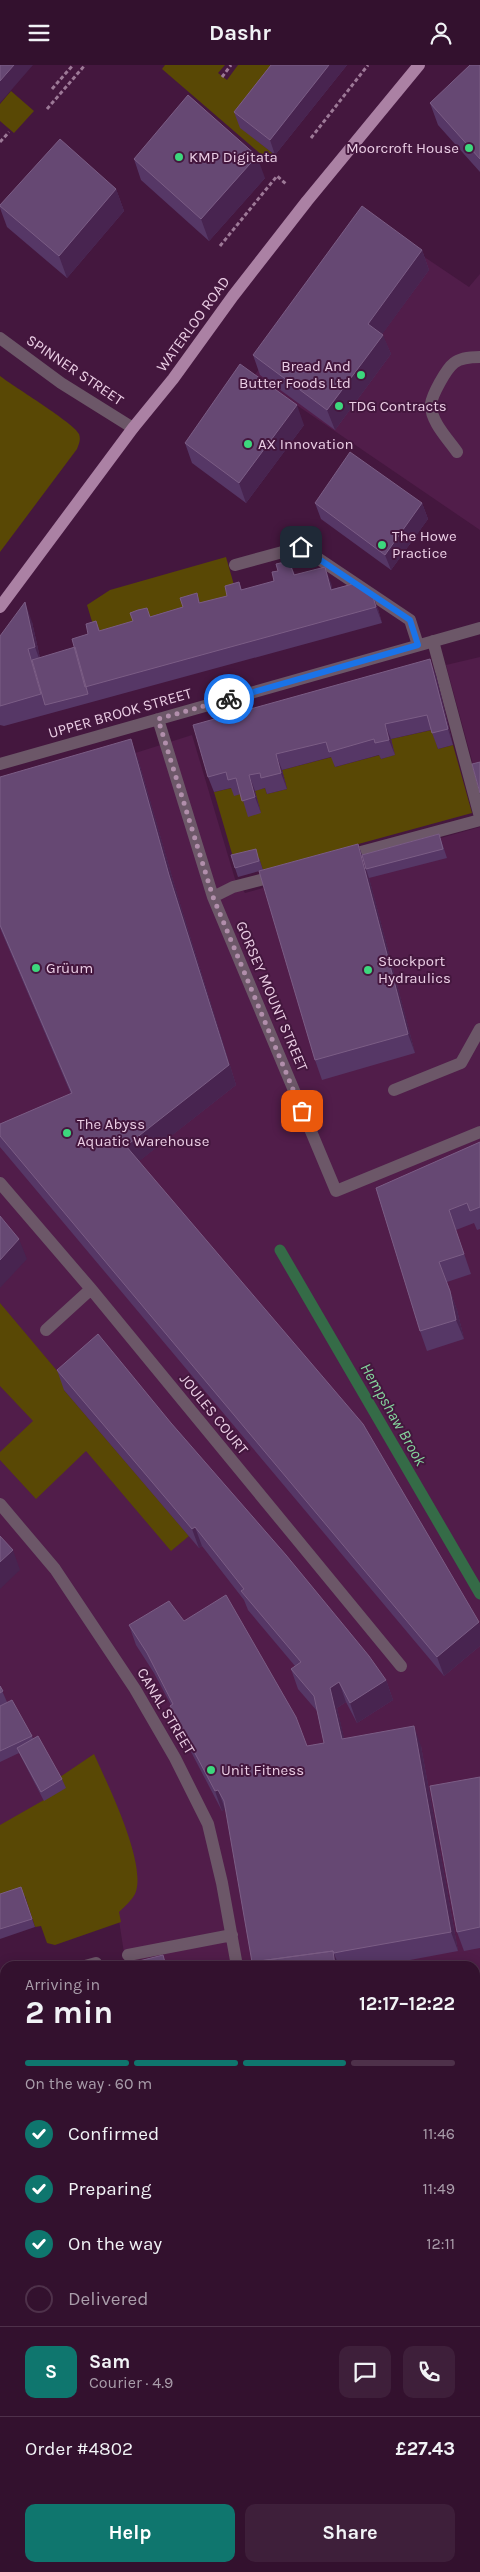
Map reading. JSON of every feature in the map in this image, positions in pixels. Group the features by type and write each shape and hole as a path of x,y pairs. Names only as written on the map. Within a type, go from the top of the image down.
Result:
{"main road":[{"name":"WATERLOO ROAD","path":"0,607 133,428 173,379 307,201 419,65"}],"street":[{"name":"SPINNER STREET","path":"0,338 61,383 133,428"},
{"path":"456,452 434,418 431,404 439,383 454,363 469,357 480,357"},
{"path":"235,565 301,547 410,620 418,645"},
{"name":"UPPER BROOK STREET","path":"0,764 480,628"},
{"path":"338,859 480,818 433,641"},
{"name":"GORSEY MOUNT STREET","path":"158,719 213,897 336,1191 480,1131"},
{"path":"213,897 233,887 290,872"},
{"path":"394,1090 461,1063 480,1029"},
{"name":"JOULES COURT","path":"0,1183 90,1289 401,1667"},
{"path":"46,1330 90,1289"},
{"name":"CANAL STREET","path":"0,1504 55,1569 135,1689 175,1758 208,1824 236,1961"},
{"path":"128,1955 232,1935"}],"path":[{"path":"52,89 73,65"},
{"path":"47,109 85,65"},
{"path":"222,77 231,65"},
{"path":"311,137 368,65"},
{"path":"0,142 9,131"},
{"path":"220,246 277,177 284,182"}],"shaded area":[{"path":"165,65 225,65 218,73 227,80 238,65 290,65 240,127 275,155 270,162 162,69"},
{"path":"11,91 34,111 14,133 0,121 0,104"},
{"path":"368,219 469,287 480,274 480,530 254,376"},
{"path":"0,376 67,422 79,434 80,442 77,449 0,552"},
{"path":"226,557 238,599 97,638 87,605 110,590"},
{"path":"480,657 480,790 446,665"},
{"path":"432,730 438,749 453,745 472,813 263,870 259,858 235,864 214,792 232,788 242,794 265,788 267,794 287,789 282,770 332,757 335,767 380,755 381,759 394,755 391,739"},
{"path":"192,735 235,879 245,893 480,827 480,1961 125,1961 98,1784 0,1833 0,796"},
{"path":"0,1303 69,1385 64,1390 189,1536 171,1551 86,1451 36,1499 0,1460 0,1452 33,1421 0,1386"},
{"path":"94,1754 124,1824 136,1864 138,1881 135,1894 119,1912 121,1922 55,1945 47,1943 41,1926 35,1927 25,1896 0,1904 0,1825 65,1788 60,1777"}],"building":[{"path":"0,65 14,65 0,81"},
{"path":"271,65 329,65 270,140 234,112"},
{"path":"470,65 480,65 480,159 430,103"},
{"path":"188,95 257,156 201,219 134,159"},
{"path":"60,139 116,189 59,256 0,205"},
{"path":"362,206 422,250 368,324 383,335 327,410 253,355"},
{"name":"AX Innovation","path":"240,364 297,405 239,483 185,443"},
{"name":"The Howe Practice","path":"350,452 422,503 385,555 315,503"},
{"path":"289,561 294,575 325,567 331,590 356,583 372,593 376,607 85,687 72,639 88,634 86,624 96,621 99,631 133,621 130,613 138,610 147,608 150,617 183,607 180,598 197,593 199,603 227,596 225,586 239,582 241,590 274,581 272,572 278,571 276,564"},
{"path":"25,602 35,647 28,649 41,694 0,706 0,636"},
{"path":"75,647 88,694 45,705 32,660"},
{"path":"430,659 448,729 432,733 427,715 385,724 389,740 375,743 374,739 329,752 326,742 276,754 281,773 261,778 260,773 249,775 255,797 242,801 236,778 228,780 226,772 208,777 193,725"},
{"path":"131,739 169,875 229,1065 126,1146 363,1424 479,1622 437,1657 0,1136 0,1124 72,1093 0,925 0,777"},
{"path":"480,762 480,793 472,764"},
{"path":"439,834 443,849 366,869 362,855"},
{"path":"358,844 408,1034 315,1060 259,871"},
{"path":"256,849 259,861 235,868 231,855"},
{"path":"480,1142 480,1207 470,1211 467,1203 449,1210 464,1254 439,1262 450,1291 456,1320 420,1331 376,1188"},
{"path":"0,1216 19,1239 0,1260"},
{"path":"98,1334 171,1423 286,1555 369,1656 386,1680 350,1703 339,1682 330,1688 342,1739 414,1726 451,1932 334,1953 333,1951 252,1961 224,1801 218,1790 215,1791 170,1706 173,1704 147,1653 129,1625 169,1601 184,1621 226,1595 296,1717 307,1746 324,1743 314,1696 291,1669 301,1662 241,1591 244,1589 195,1527 192,1529 57,1370"},
{"path":"0,1536 13,1550 0,1562"},
{"path":"12,1700 32,1736 0,1751 0,1706"},
{"path":"38,1736 62,1779 41,1792 17,1748"},
{"path":"480,1777 480,1927 457,1932 430,1786"},
{"path":"21,1887 32,1919 0,1929 0,1894"},
{"path":"333,1951 334,1961 259,1961"},
{"path":"163,1955 165,1961 139,1961"}],"waterway":[{"name":"Hempshaw Brook","path":"280,1250 480,1594"}],"way so far":[{"path":"229,699 158,719 213,897 302,1111"}],"place":[{"name":"Moorcroft House","path":"469,148"},
{"name":"KMP Digitata","path":"179,157"},
{"name":"Bread And Butter Foods Ltd","path":"361,375"},
{"name":"TDG Contracts","path":"339,406"},
{"name":"AX Innovation","path":"248,444"},
{"name":"The Howe Practice","path":"382,545"},
{"name":"Grüum","path":"36,968"},
{"name":"Stockport Hydraulics","path":"368,970"},
{"name":"The Abyss Aquatic Warehouse","path":"67,1133"},
{"name":"Unit Fitness","path":"211,1770"}],"route":[{"path":"229,699 418,645 410,620 301,547"}]}
